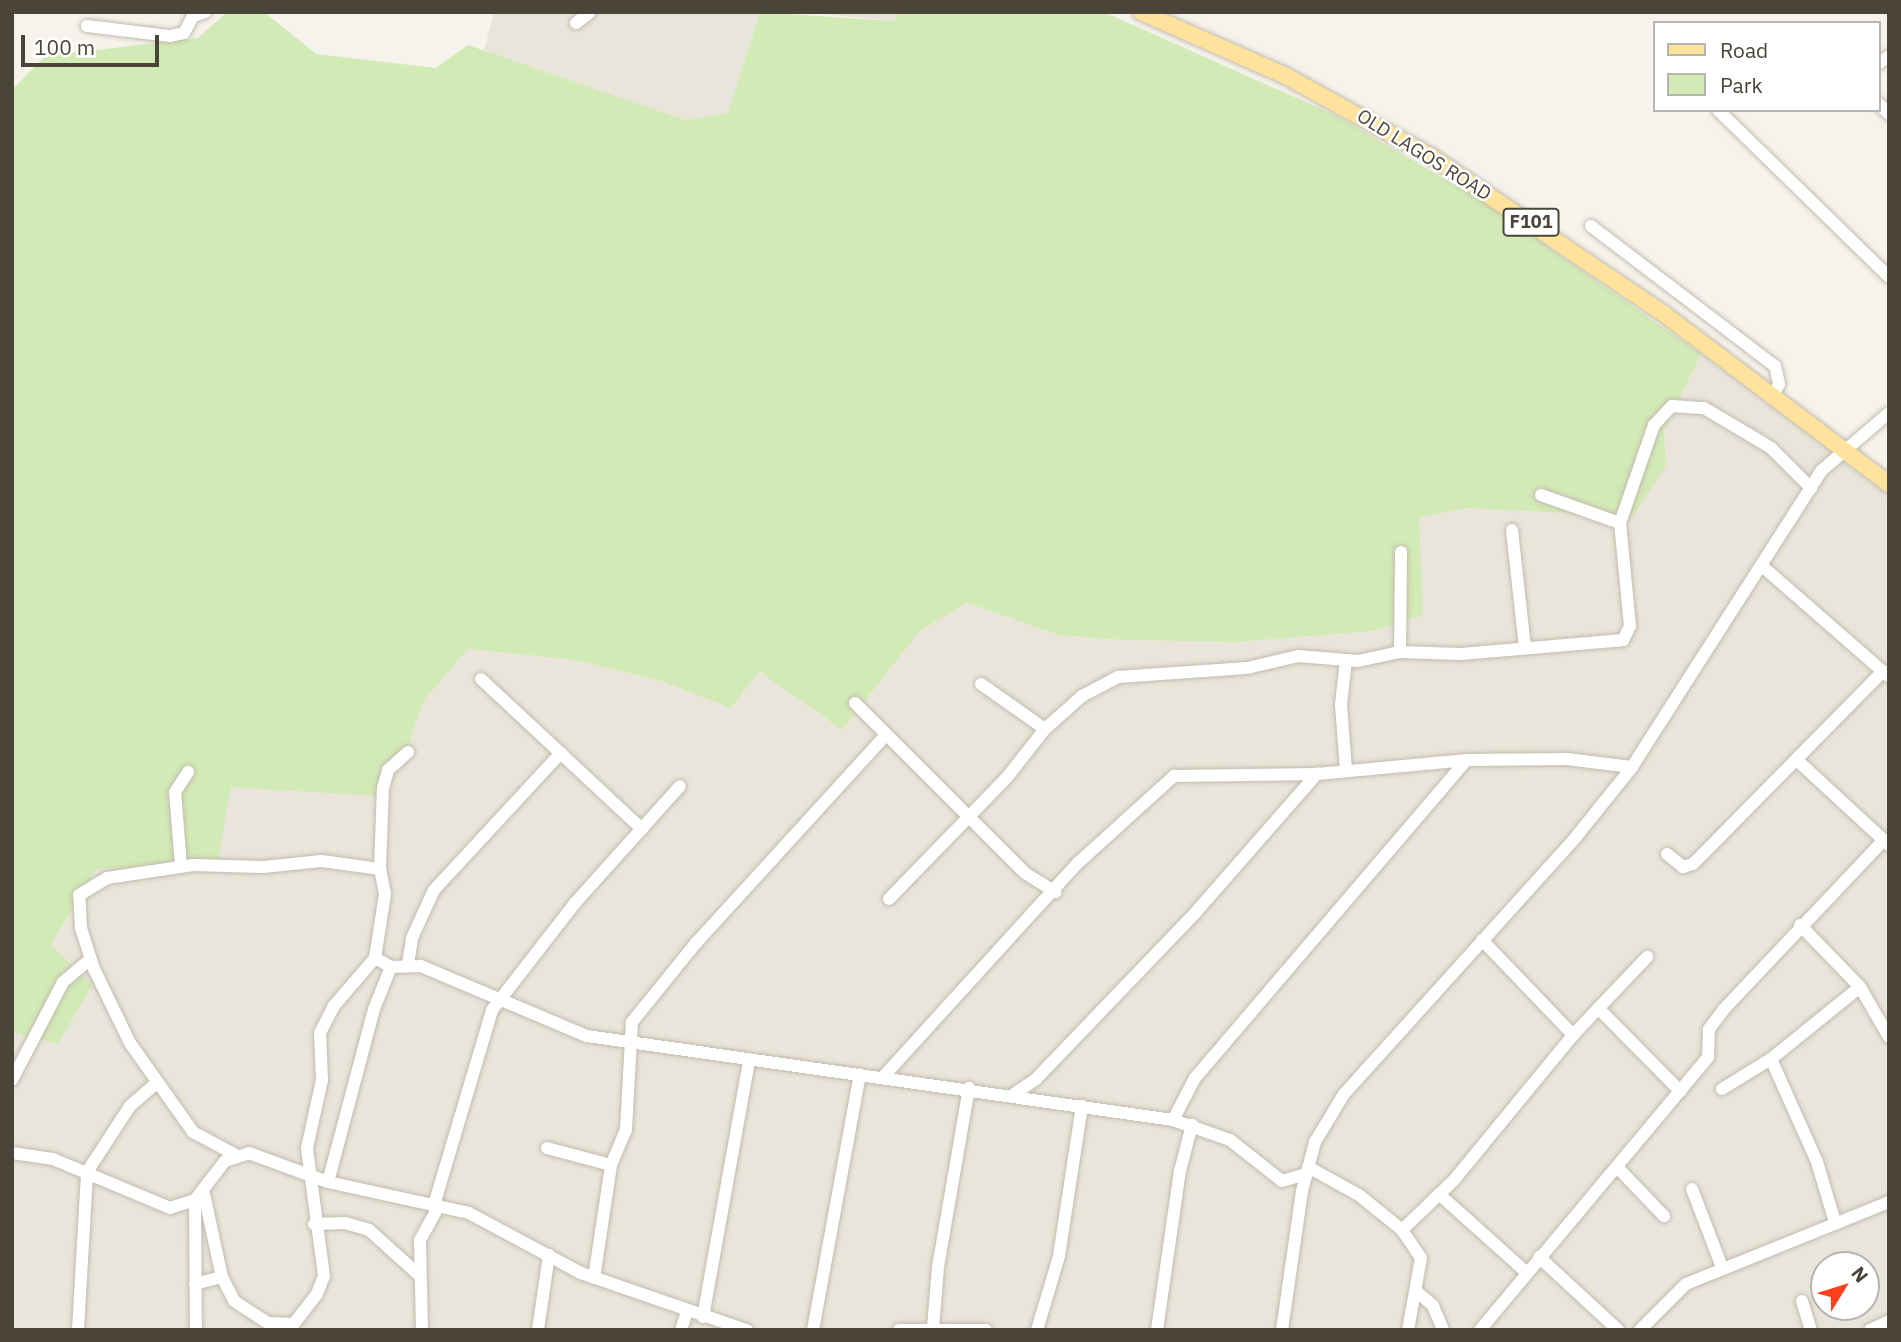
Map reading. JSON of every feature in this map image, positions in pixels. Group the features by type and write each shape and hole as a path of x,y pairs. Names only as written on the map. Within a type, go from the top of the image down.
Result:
{"main road":[{"name":"OLD LAGOS ROAD","path":"1141,12 1284,75 1432,157 1664,314 1889,484"}],"street":[{"path":"87,26 170,36 184,33 193,16 205,12"},
{"path":"576,23 590,12"},
{"path":"1720,112 1889,276"},
{"path":"1591,226 1769,360 1780,376 1772,398"},
{"path":"889,899 968,817 1045,729 1082,696 1118,677 1247,668 1298,656 1346,660 1400,652 1461,654 1525,647 1612,644 1628,635 1620,523 1654,425 1672,406 1704,408 1772,449 1811,488"},
{"path":"1282,1330 1307,1171 1315,1142 1344,1094 1632,766 1811,488 1843,449 1889,413"},
{"path":"1541,495 1620,523"},
{"path":"1512,530 1525,647"},
{"path":"1400,652 1401,552"},
{"path":"1667,855 1688,868 1886,674 1762,566"},
{"path":"1346,660 1342,705 1346,770"},
{"path":"481,678 642,829"},
{"path":"981,684 1045,729"},
{"path":"855,703 884,737 1025,873 1055,891"},
{"path":"594,1278 611,1165 629,1112 628,1041 632,1023 686,955 884,737"},
{"path":"199,1197 222,1276 248,1313 268,1323 291,1327 324,1276 314,1224 313,1178 307,1139 322,1080 320,1033 333,1007 375,958 385,894 380,869 383,788 388,770 408,752"},
{"path":"408,964 412,938 434,890 561,752"},
{"path":"883,1077 1133,809 1174,776 1317,774 1467,760 1567,759 1632,766"},
{"path":"1173,1120 1195,1078 1467,760"},
{"path":"1480,1330 1708,1057 1709,1029 1800,925 1886,842 1799,762"},
{"path":"181,866 175,792 188,772"},
{"path":"1296,774 1297,793"},
{"path":"1014,1094 1036,1079 1196,912 1297,793 1317,774"},
{"path":"422,1330 420,1240 436,1206 479,1039 499,1000 680,786"},
{"path":"380,869 322,861 181,866 107,878 79,895 90,958 155,1084 193,1132 234,1154 249,1153 313,1178 436,1206 490,1222 594,1278 747,1330"},
{"path":"1800,925 1860,987 1889,1037"},
{"path":"1482,940 1573,1035"},
{"path":"1402,1230 1439,1194 1573,1035 1647,957"},
{"path":"12,1080 63,982 90,958"},
{"path":"375,958 391,967 408,964 587,1037 748,1061 1038,1097 1192,1125 1230,1140 1282,1181 1307,1171 1359,1195 1402,1230 1421,1258 1408,1330"},
{"path":"328,1182 373,1009 391,967"},
{"path":"1722,1089 1771,1059 1860,987"},
{"path":"1598,1008 1680,1091"},
{"path":"1771,1059 1817,1162 1835,1222"},
{"path":"703,1317 748,1061"},
{"path":"813,1330 860,1074"},
{"path":"1036,1079 1038,1097"},
{"path":"78,1330 87,1172 130,1106 155,1084"},
{"path":"933,1328 937,1267 970,1088"},
{"path":"1037,1330 1059,1256 1082,1106"},
{"path":"1157,1330 1180,1171 1192,1125"},
{"path":"547,1149 611,1165"},
{"path":"12,1153 87,1172 170,1208 199,1197 234,1154"},
{"path":"1617,1167 1664,1216"},
{"path":"1692,1189 1722,1267"},
{"path":"1439,1194 1526,1272"},
{"path":"196,1330 199,1197"},
{"path":"1640,1330 1686,1284 1722,1267 1889,1202"},
{"path":"314,1224 345,1223 369,1230 419,1275"},
{"path":"538,1330 549,1255"},
{"path":"1539,1257 1618,1330"},
{"path":"195,1284 222,1276"},
{"path":"1416,1291 1433,1306 1443,1330"},
{"path":"1802,1301 1811,1330"},
{"path":"681,1330 687,1311"},
{"path":"1870,1330 1889,1321"},
{"path":"901,1330 986,1330"}],"shaded area":[{"path":"494,12 760,12 728,113 685,120 484,51"},
{"path":"799,12 899,12 895,21"},
{"path":"1701,354 1889,495 1889,1330 12,1330 12,1032 58,1044 91,985 51,945 96,869 122,866 230,787 268,788 402,763 424,700 468,649 575,660 661,681 731,708 759,670 842,730 920,631 967,603 1059,635 1121,640 1237,642 1373,631 1423,614 1418,517 1666,465 1664,431"}],"green space":[{"path":"227,12 264,12 316,54 436,68 468,45 685,120 728,113 760,12 894,21 899,12 1104,12 1335,115 1485,203 1701,354 1664,431 1666,465 1633,516 1468,508 1419,517 1423,615 1373,631 1237,642 1121,640 1059,635 967,603 920,631 842,730 759,671 731,708 661,681 575,660 468,649 424,700 402,763 379,796 231,787 218,861 96,869 51,945 92,985 58,1044 12,1032 12,90 45,56 198,38"}]}
